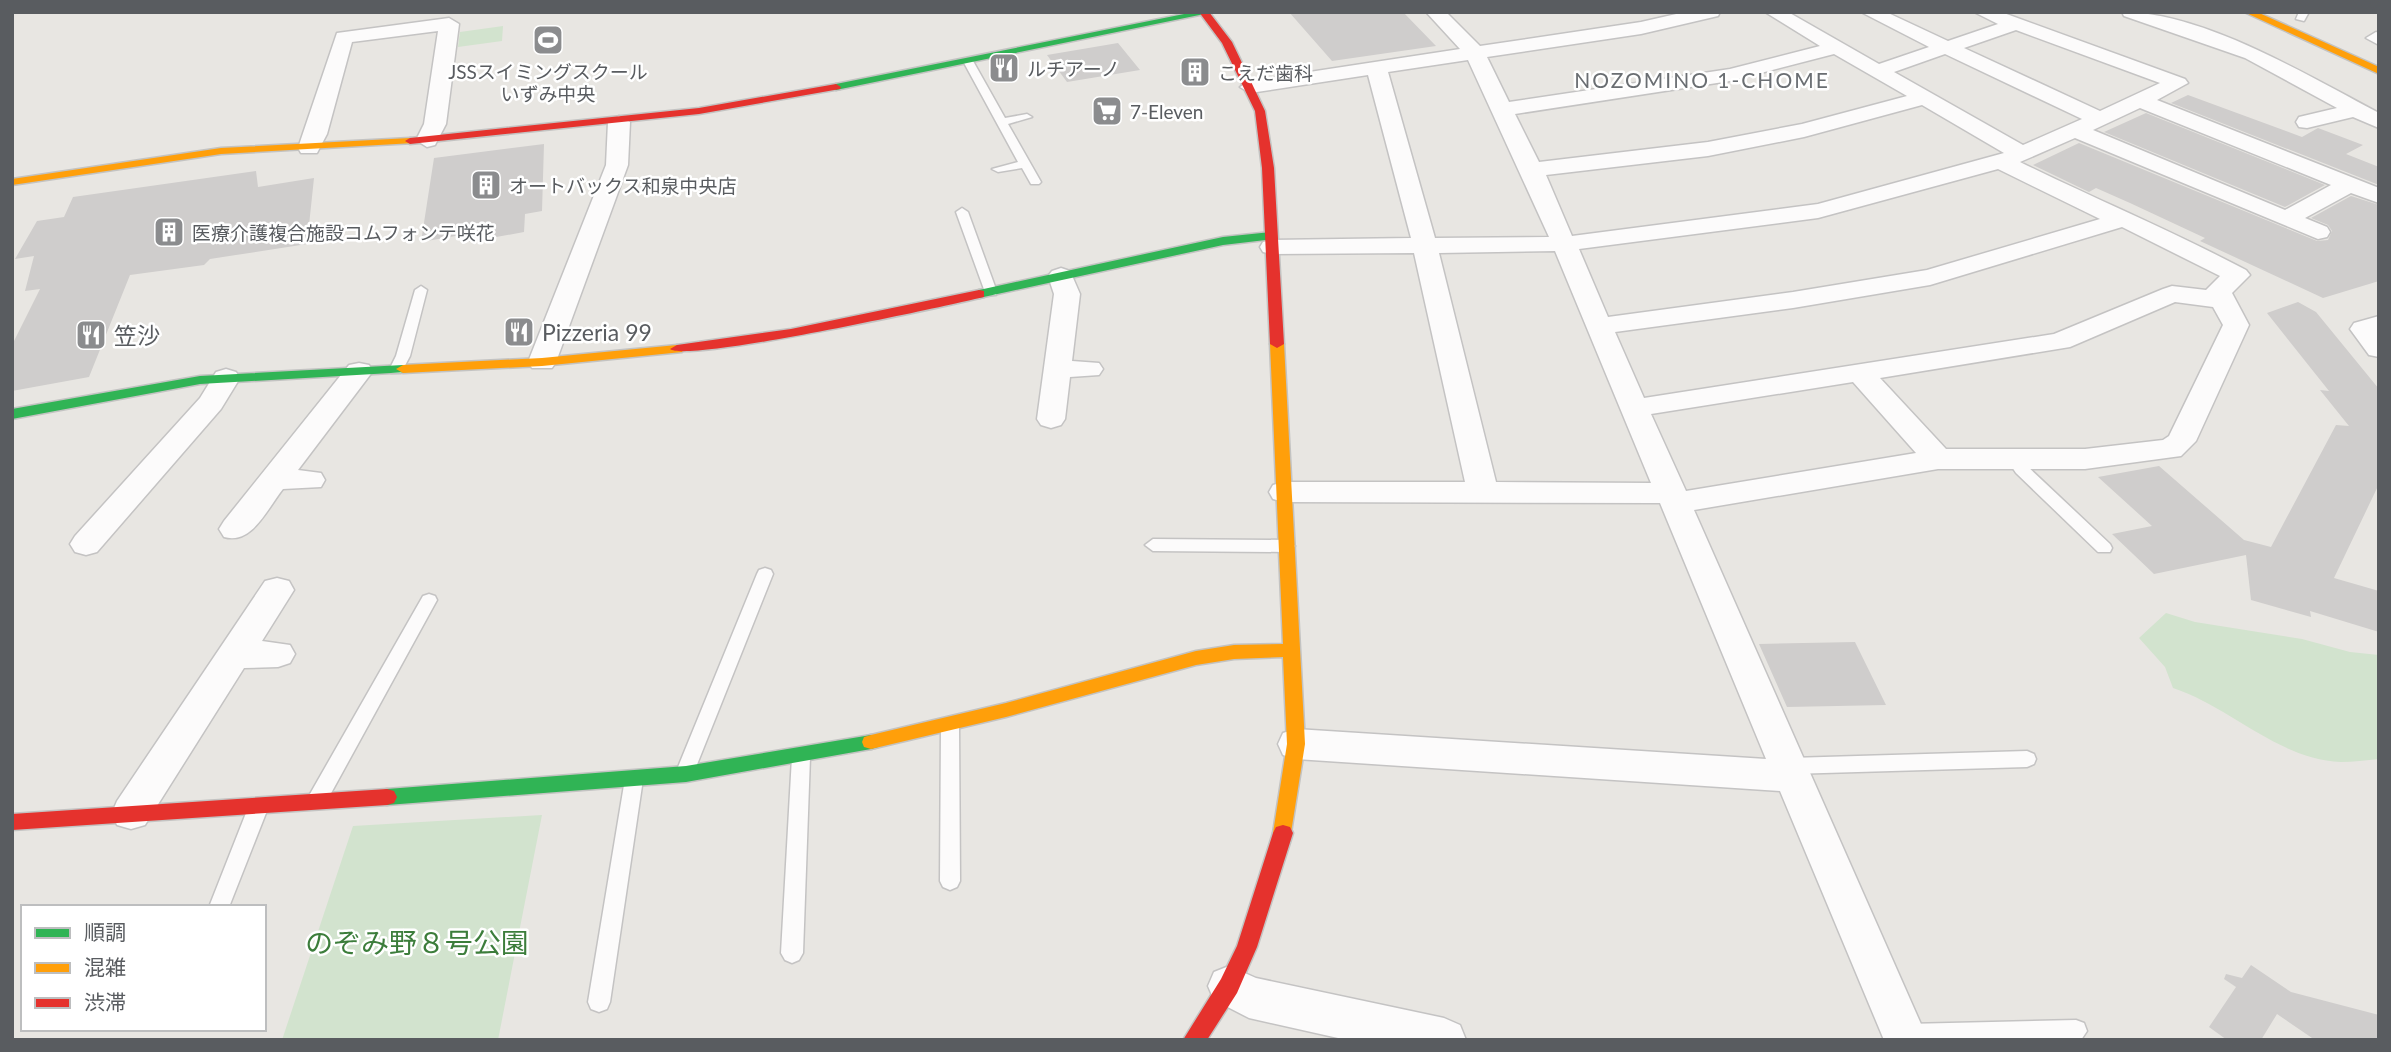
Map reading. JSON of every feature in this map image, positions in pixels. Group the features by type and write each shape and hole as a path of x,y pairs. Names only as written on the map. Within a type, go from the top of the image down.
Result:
{"street":[{"path":"12,183 182,156 427,140 619,122 787,97 1204,12 1227,42 1260,111 1268,169 1296,744 1284,829 1247,947 1229,986 1194,1040"},
{"path":"1435,12 1475,53 1532,170 1905,1037"},
{"path":"1250,87 1641,28 1711,12"},
{"path":"1284,492 1483,492 1674,498 1938,458 2085,458 2171,449 2180,441 2236,325 2218,291 2237,275 2152,230 2121,220 2011,158 1925,98 1774,12"},
{"path":"1870,12 2098,118"},
{"path":"13,415 121,393 226,378 542,362 748,340 864,319 1223,241 1425,246 1564,244 1818,211 2011,158 2186,79 1983,12"},
{"path":"2131,12 2252,54 2285,69 2353,110 2379,121"},
{"path":"2249,12 2379,71"},
{"path":"2284,12 2303,16 2378,43"},
{"path":"309,148 316,134 344,37 449,24 435,124 427,140"},
{"path":"1877,71 2016,24"},
{"path":"1503,109 1730,75 1836,48"},
{"path":"1376,67 1425,246 1483,492"},
{"path":"1532,170 1708,149 1804,130 1925,98"},
{"path":"2138,100 2378,196"},
{"path":"2307,122 2353,110"},
{"path":"542,362 617,165 619,122"},
{"path":"2073,130 2318,232"},
{"path":"2286,219 2350,185"},
{"path":"1600,326 1930,277 2121,220"},
{"path":"1051,419 1067,294 1061,276"},
{"path":"1635,408 1862,375 2060,341 2172,294 2221,300"},
{"path":"2379,324 2363,329 2379,349"},
{"path":"1058,369 1089,369"},
{"path":"235,529 359,371"},
{"path":"1862,375 1938,458"},
{"path":"86,544 211,403 226,378"},
{"path":"274,480 310,480"},
{"path":"131,813 277,590"},
{"path":"12,822 684,775 801,757 950,725 1196,658 1234,652 1292,650"},
{"path":"235,655 278,654"},
{"path":"1296,744 1791,771"},
{"path":"1229,986 1249,997 1444,1040"}],"lane":[{"path":"968,61 1035,182"},
{"path":"1002,122 1027,117"},
{"path":"998,169 1025,164"},
{"path":"962,212 990,292"},
{"path":"396,370 403,356 421,290"},
{"path":"2013,458 2021,469 2104,548"},
{"path":"1153,545 1287,546"},
{"path":"684,775 765,575"},
{"path":"316,802 429,600"},
{"path":"950,725 950,880"},
{"path":"792,953 801,757"},
{"path":"1791,771 2028,759"},
{"path":"598,1002 634,779"},
{"path":"220,905 259,806"},
{"path":"1905,1037 2076,1031"}],"green space":[{"path":"503,26 502,41 458,47 460,32"},
{"path":"2166,613 2195,622 2302,639 2350,652 2379,655 2379,759 2341,762 2296,752 2215,707 2173,688 2165,667 2139,638"},
{"name":"のぞみ野８号公園","path":"542,815 498,1040 282,1040 353,826"}],"building":[{"path":"1289,12 1403,12 1436,46 1332,61"},
{"path":"1118,43 1140,70 1067,82 1047,55"},
{"path":"2188,95 2302,137 2318,128 2363,145 2346,154 2379,167 2379,185 2171,103"},
{"path":"2146,113 2325,185 2285,207 2104,132"},
{"path":"2079,143 2317,241 2328,240 2332,231 2328,225 2311,218 2351,196 2379,205 2379,281 2323,298 2200,241 2205,238 2130,203 2096,188 2089,192 2033,165"},
{"name":"オートバックス和泉中央店","path":"544,144 542,211 525,214 524,232 469,242 467,234 421,242 434,158"},
{"name":"医療介護複合施設コムフォンテ咲花","path":"256,171 258,187 314,178 307,244 210,259 204,265 130,275 89,377 12,391 12,345 40,289 25,291 34,256 15,259 37,221 64,217 73,197"},
{"path":"2298,302 2316,312 2379,389 2379,484 2334,578 2379,591 2379,632 2310,611 2311,617 2251,600 2246,555 2154,574 2112,534 2152,526 2098,477 2159,466 2244,540 2271,547 2336,425 2349,426 2320,390 2329,391 2267,313"},
{"path":"1855,642 1886,705 1787,707 1759,644"},
{"path":"2251,965 2291,992 2379,1015 2379,1040 2315,1040 2277,1014 2261,1040 2227,1040 2209,1027 2236,987 2224,979 2226,974 2242,978"}],"traffic: fast":[{"path":"836,87 1204,13"},
{"path":"979,294 1223,241 1271,236"},
{"path":"12,414 200,380 403,369"},
{"path":"387,797 686,774 871,742"}],"traffic: slow":[{"path":"2249,12 2379,71"},
{"path":"12,182 221,151 410,141"},
{"path":"1277,344 1296,744 1283,833"},
{"path":"403,369 542,362 677,349"},
{"path":"871,742 1006,710 1196,658 1234,652 1292,650"}],"traffic: jam":[{"path":"1204,12 1227,42 1260,111 1268,168 1277,344"},
{"path":"410,141 699,111 836,87"},
{"path":"677,349 791,333 979,294"},
{"path":"12,822 387,797"},
{"path":"1194,1040 1229,986 1247,947 1283,833"}],"place":[{"name":"JSSスイミングスクール いずみ中央","path":"548,40"},
{"name":"ルチアーノ","path":"1004,68"},
{"name":"こえだ歯科","path":"1195,72"},
{"name":"7-Eleven","path":"1107,111"},
{"name":"オートバックス和泉中央店","path":"486,185"},
{"name":"医療介護複合施設コムフォンテ咲花","path":"169,232"},
{"name":"Pizzeria 99","path":"519,332"},
{"name":"笠沙","path":"91,335"}],"district":[{"name":"NOZOMINO 1-CHOME","path":"1702,79"}]}
